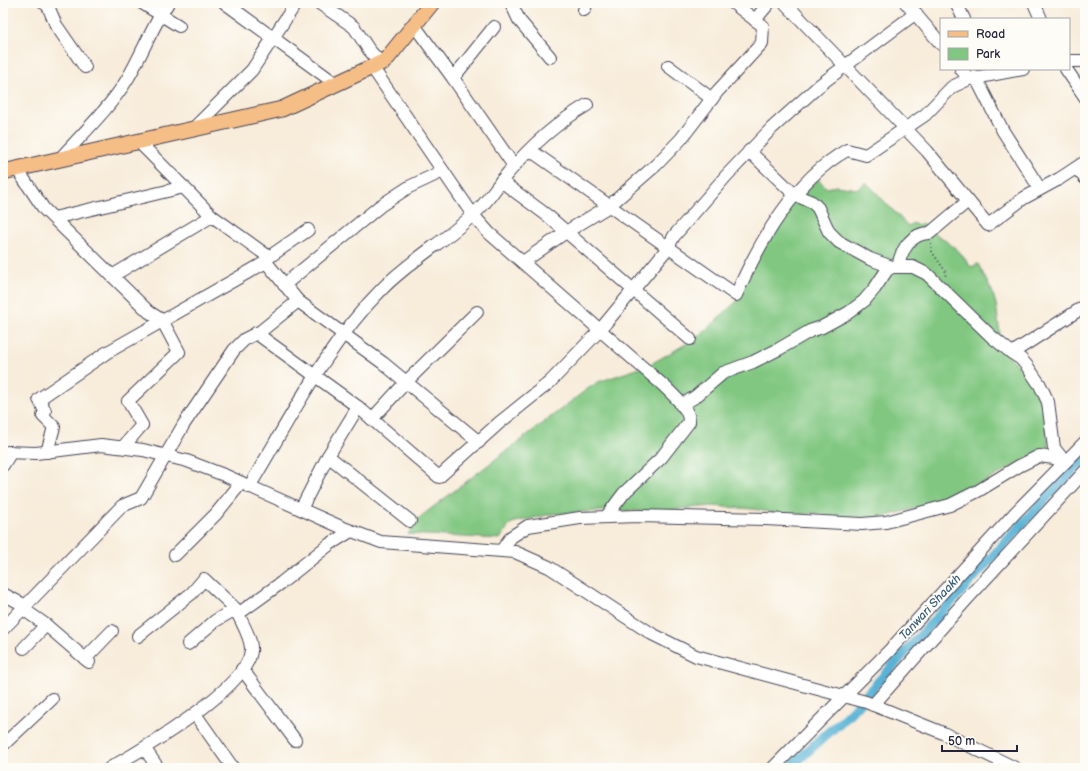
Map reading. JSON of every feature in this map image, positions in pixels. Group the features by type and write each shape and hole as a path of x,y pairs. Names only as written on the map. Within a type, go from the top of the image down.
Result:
{"main road":[{"path":"10,171 282,109 385,61 432,3"}],"street":[{"path":"142,3 179,26"},
{"path":"59,160 102,111 127,79 160,14 168,3"},
{"path":"225,3 336,84"},
{"path":"191,130 252,70 272,37 296,3"},
{"path":"319,3 354,27 443,172 473,215 489,233 664,386 682,405 689,418 688,422 656,463 624,493 606,517"},
{"path":"511,3 519,20 550,57"},
{"path":"523,262 566,232 609,206 656,165 681,139 712,99 762,43 763,26 733,3"},
{"path":"755,20 769,3"},
{"path":"785,3 846,65 905,129 988,226 1024,198 1081,165 1085,178"},
{"path":"906,3 940,43"},
{"path":"956,3 964,18"},
{"path":"1034,3 1041,18"},
{"path":"47,4 56,25 85,67"},
{"path":"256,333 358,407 439,477 550,382 600,330 668,247 674,236 749,152 783,118 821,84 916,13"},
{"path":"414,26 453,78 514,166"},
{"path":"453,78 494,27"},
{"path":"1070,61 1085,61"},
{"path":"668,66 712,99"},
{"path":"962,70 973,79 1040,190"},
{"path":"530,150 736,296 752,258 794,195 831,159 847,150 866,155 925,115 952,87 988,73 1014,70"},
{"path":"1067,70 1085,97"},
{"path":"174,555 245,485 344,334 382,289 473,215 514,166 530,150 573,113 588,104"},
{"path":"139,142 212,216 267,260 284,285 298,301 406,382 479,442"},
{"path":"749,152 794,195 812,202 818,208 829,232 839,242 870,259 895,267 913,267 921,270 951,296 992,337 1012,354 1021,358 1040,384 1048,402 1054,448 1065,462"},
{"path":"10,171 44,209 112,276 150,312 162,320 179,352 128,401 142,425 124,447"},
{"path":"284,285 380,206 409,187 443,172"},
{"path":"501,181 566,232 690,339"},
{"path":"54,218 184,187"},
{"path":"682,405 695,397 723,373 753,362 810,330 822,327 848,313 864,301 887,270 895,267 906,245 922,233 930,233 968,201"},
{"path":"112,276 212,216"},
{"path":"47,452 54,427 43,416 45,411 39,399 106,353 267,260 308,230"},
{"path":"3,629 122,506 141,498 184,424 234,350 245,339 256,333 298,301"},
{"path":"1012,354 1085,306"},
{"path":"372,419 406,382 477,312"},
{"path":"301,510 328,456 358,407"},
{"path":"773,768 848,698 958,574 1085,442"},
{"path":"3,464 7,452 47,452 101,445 124,447 187,461 351,531 381,542 502,550 520,554 549,567 652,634 696,656 870,704 943,733 1015,768"},
{"path":"328,456 410,521"},
{"path":"502,550 511,537 528,526 580,518 765,519 862,524 886,522 950,505 978,491 1019,466 1039,456 1054,458 1065,462"},
{"path":"870,704 1085,471"},
{"path":"238,613 281,583 330,544 351,531"},
{"path":"110,768 145,749 195,714 218,695 247,664 251,651 249,638 238,613 204,579 192,593 138,636"},
{"path":"3,594 46,625 87,660 112,631"},
{"path":"188,644 215,621 232,611 238,613"},
{"path":"24,648 46,625"},
{"path":"242,669 295,740"},
{"path":"3,745 52,699"},
{"path":"195,714 233,768"},
{"path":"145,749 158,768"}],"path":[{"path":"930,233 932,252 946,272 945,277 951,296"}],"green space":[{"path":"818,179 827,188 836,186 858,189 866,182 908,226 913,223 918,226 921,223 958,250 971,267 978,264 992,291 996,304 1002,349 1017,364 1030,381 1044,410 1049,447 953,499 878,518 853,520 813,513 792,516 753,509 712,506 659,511 600,511 552,514 511,523 500,539 408,534 420,517 586,390 598,382 649,365 693,340 715,322 737,301 748,273 794,201"}],"waterway":[{"name":"Tanwari Shaakh","path":"789,768 848,715 1056,487 1085,458"}]}
